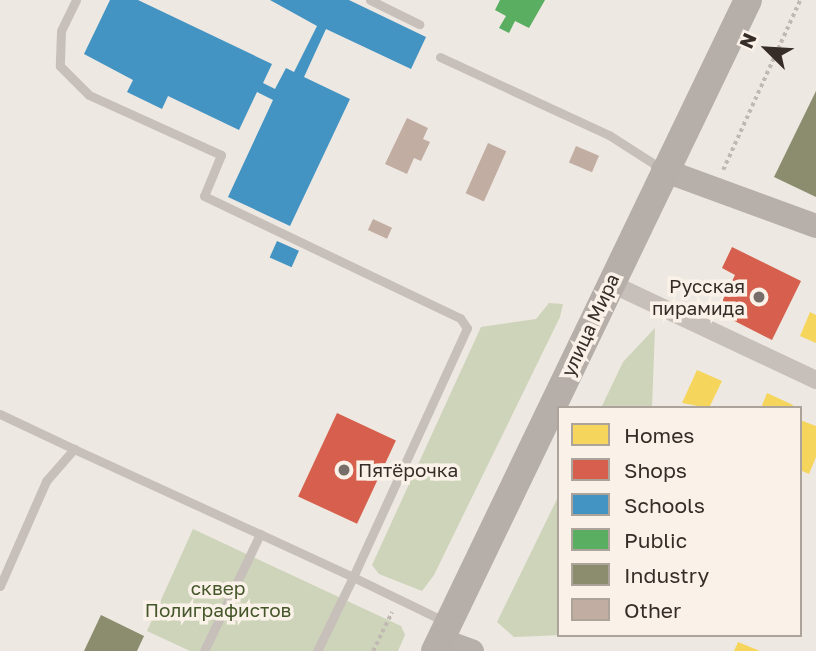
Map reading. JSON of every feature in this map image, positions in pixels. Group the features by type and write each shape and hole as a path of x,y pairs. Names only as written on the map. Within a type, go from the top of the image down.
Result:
{"main road":[{"name":"улица Мира","path":"442,638 663,170 748,0"},
{"path":"663,170 713,191 816,226"},
{"path":"442,638 472,651"}],"street":[{"path":"610,283 816,380"}],"lane":[{"path":"76,0 61,31 60,66 89,95 221,155 204,195 460,318 467,328 317,651"},
{"path":"370,0 419,24"},
{"path":"440,57 609,135 663,170"},
{"path":"0,414 398,599 442,638"},
{"path":"0,586 46,481 74,449"},
{"path":"204,651 260,534"}],"path":[{"path":"713,191 800,0"},
{"path":"373,651 398,599"}],"green space":[{"path":"549,303 563,304 560,317 434,575 422,591 379,574 372,565 481,327 536,319"},
{"path":"655,328 652,406 602,406 623,362"},
{"path":"557,499 557,635 514,637 497,622"},
{"name":"сквер Полиграфистов","path":"193,529 401,626 405,635 398,651 190,651 147,631"}],"building: Homes":[{"path":"810,312 816,315 816,343 800,336"},
{"path":"697,370 722,381 710,406 682,403"},
{"path":"767,393 793,405 793,406 762,406"},
{"path":"802,421 816,426 816,457 809,474 802,471"},
{"path":"738,642 760,651 734,651"}],"building: Shops":[{"name":"Русская пирамида","path":"732,247 801,281 772,340 717,312 735,275 722,268"},
{"path":"337,413 396,440 357,524 298,496"}],"building: Schools":[{"path":"110,0 138,0 272,64 263,83 275,89 286,68 294,72 317,26 270,0 349,0 426,37 411,69 326,29 304,77 350,99 290,226 228,197 273,100 257,92 239,130 168,96 162,109 127,92 133,80 84,54"},
{"path":"277,241 299,251 292,267 270,257"}],"building: Public":[{"path":"500,0 545,0 529,28 515,21 509,33 499,28 506,16 495,10"}],"building: Industry":[{"path":"816,91 816,197 774,177"},
{"path":"101,615 144,636 137,651 84,651"}],"building: Other":[{"path":"407,118 428,128 423,139 430,142 421,161 414,158 407,174 385,164"},
{"path":"488,143 506,151 484,201 466,193"},
{"path":"576,146 599,156 592,172 569,163"},
{"path":"373,219 392,228 387,239 368,230"}],"place":[{"name":"Русская пирамида","path":"759,297"},
{"name":"Пятёрочка","path":"344,470"}]}
